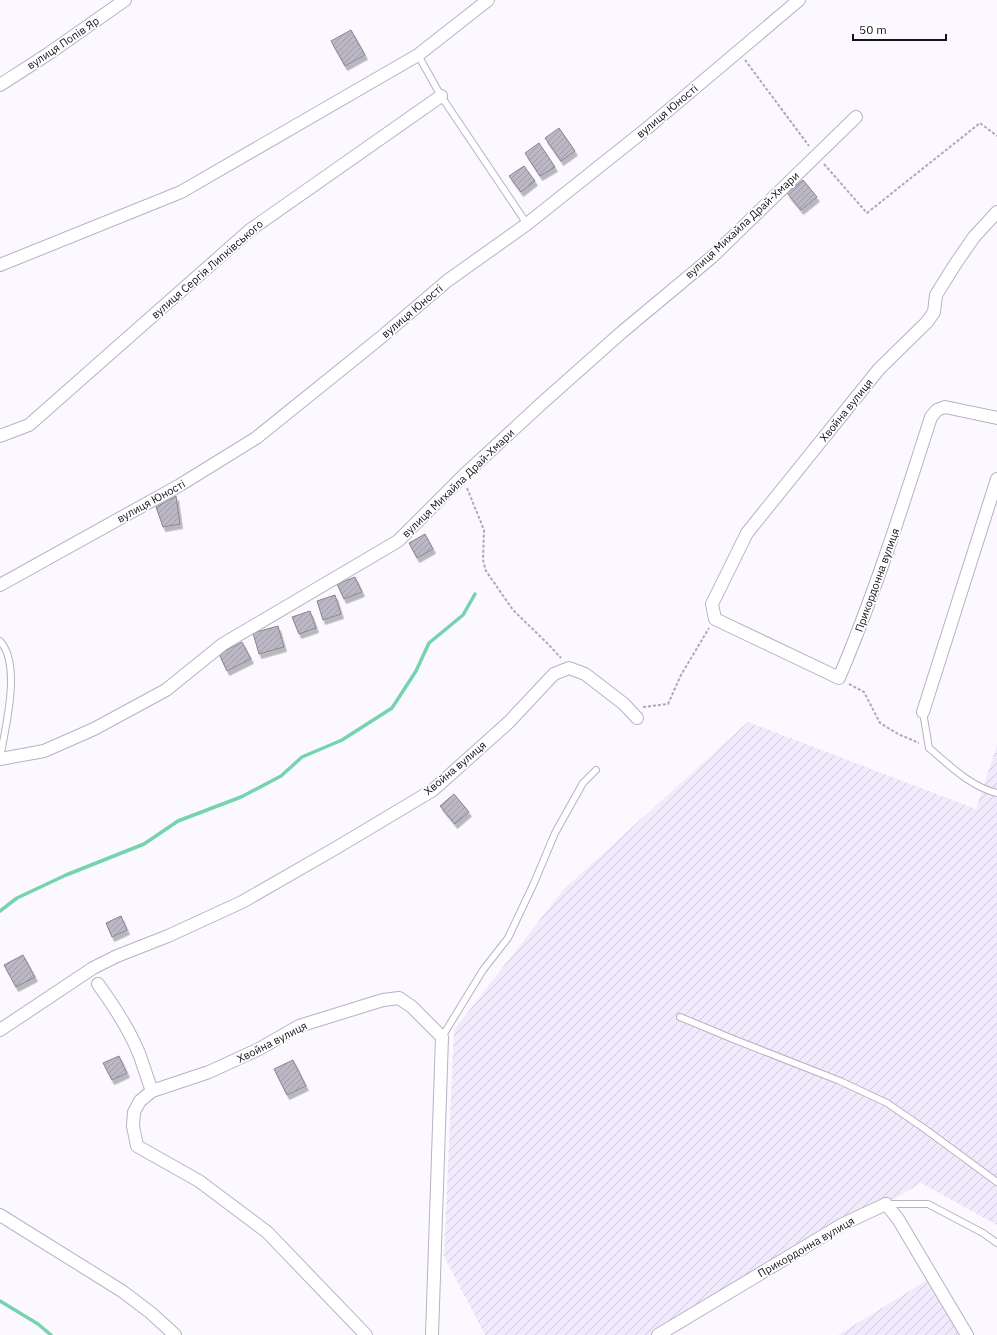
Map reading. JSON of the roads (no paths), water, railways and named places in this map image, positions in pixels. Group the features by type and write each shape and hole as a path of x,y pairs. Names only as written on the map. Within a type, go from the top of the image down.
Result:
{"street":[{"name":"вулиця Попів Яр","path":"0,85 48,54 125,0"},
{"path":"0,265 181,192 418,55 488,0"},
{"name":"вулиця Юності","path":"0,585 180,485 256,438 379,339 447,281 527,224 645,130 799,0"},
{"name":"вулиця Сергія Липківського","path":"0,436 29,425 250,230 441,96"},
{"name":"вулиця Михайла Драй-Хмари","path":"0,758 44,751 94,729 166,690 223,644 398,541 463,476 622,332 712,257 856,116"},
{"name":"Хвойна вулиця","path":"839,678 715,619 712,604 747,533 879,369 927,322 934,312 936,296 956,263 974,237 997,212"},
{"name":"Прикордонна вулиця","path":"839,678 860,628 886,556 931,417 937,410 945,407 997,418"},
{"path":"923,712 997,479"},
{"name":"Хвойна вулиця","path":"0,1030 93,968 117,956 168,936 242,902 433,790 509,722 554,674 569,668 585,674 624,704 637,718"},
{"path":"98,984 113,1006 140,1055 152,1091"},
{"name":"Хвойна вулиця","path":"366,1335 266,1232 199,1181 137,1146 133,1126 134,1112 140,1101 152,1091 209,1072 259,1049 299,1026 383,1000 399,998 412,1007 442,1037"},
{"path":"432,1335 442,1037"},
{"path":"886,1204 898,1219 967,1335"},
{"name":"Прикордонна вулиця","path":"658,1335 843,1224 886,1204"},
{"path":"0,1215 122,1291 151,1313 176,1335"}],"lane":[{"path":"418,55 441,96 527,224"},
{"path":"0,641 5,646 11,666 11,688 0,758"},
{"path":"923,712 929,748 964,777 990,792 997,794"},
{"path":"442,1037 483,970 508,938 556,833 584,783 596,770"},
{"path":"680,1017 840,1081 887,1103 997,1182"},
{"path":"886,1204 928,1204 983,1233 997,1243"}],"waterway":[{"path":"0,911 17,898 66,875 144,844 178,821 241,797 281,776 302,757 342,740 392,708 416,671 429,643 463,615 475,594"},
{"path":"0,1301 38,1324 51,1335"}]}
